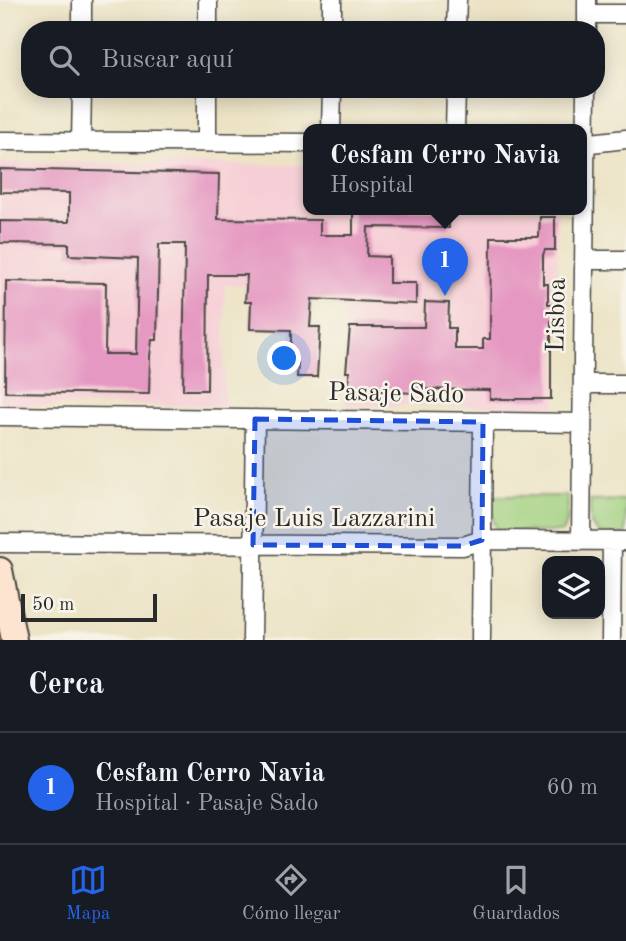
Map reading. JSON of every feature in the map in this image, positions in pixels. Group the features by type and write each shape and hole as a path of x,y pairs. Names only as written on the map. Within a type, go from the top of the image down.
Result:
{"main road":[{"path":"0,570 14,640"}],"street":[{"path":"82,0 82,21"},
{"path":"208,0 208,21"},
{"path":"332,0 332,21"},
{"path":"456,21 457,0"},
{"path":"587,14 626,14"},
{"path":"81,142 82,98"},
{"path":"207,98 207,142"},
{"path":"331,124 332,98"},
{"path":"455,124 456,98"},
{"name":"Lisboa","path":"584,124 586,98"},
{"path":"587,143 606,139 626,139"},
{"path":"0,141 303,143"},
{"name":"Lisboa","path":"581,541 584,215"},
{"path":"584,260 626,260"},
{"path":"583,384 626,384"},
{"name":"Pasaje Sado","path":"0,416 582,422"},
{"path":"252,640 255,419"},
{"path":"481,640 483,422"},
{"name":"Pasaje Luis Lazzarini","path":"0,543 463,546 482,540 619,541"},
{"path":"611,640 619,541"}],"highlighted area":[{"path":"255,419 483,422 482,540 463,546 253,545"}],"shaded area":[{"path":"0,162 303,165 303,215 558,215 556,408 345,405 346,308 332,307 332,285 225,285 224,406 0,405"}],"green space":[{"path":"493,496 568,496 567,523 562,532 498,531 493,522"},
{"path":"626,500 626,534 600,534 591,524 590,501"}],"building":[{"path":"0,169 219,174 218,219 320,220 320,235 353,235 353,215 449,215 449,228 368,227 367,256 389,257 389,283 416,283 416,304 312,299 310,327 320,327 317,377 297,377 298,363 291,363 291,330 250,329 251,302 245,302 247,275 208,275 207,390 183,390 185,244 159,244 157,340 152,340 149,394 5,392 6,281 106,283 105,354 136,354 138,258 69,255 69,244 0,243 0,221 69,222 69,193 0,192"},
{"path":"540,217 555,217 555,250 545,250 543,255 543,284 548,284 548,304 555,304 555,321 551,321 551,399 490,399 490,390 413,389 413,393 349,389 349,372 346,372 350,327 424,327 425,302 449,303 448,328 455,328 455,349 483,349 483,339 490,339 491,237 539,237"}],"place":[{"name":"Cesfam Cerro Navia","path":"445,296"}]}
